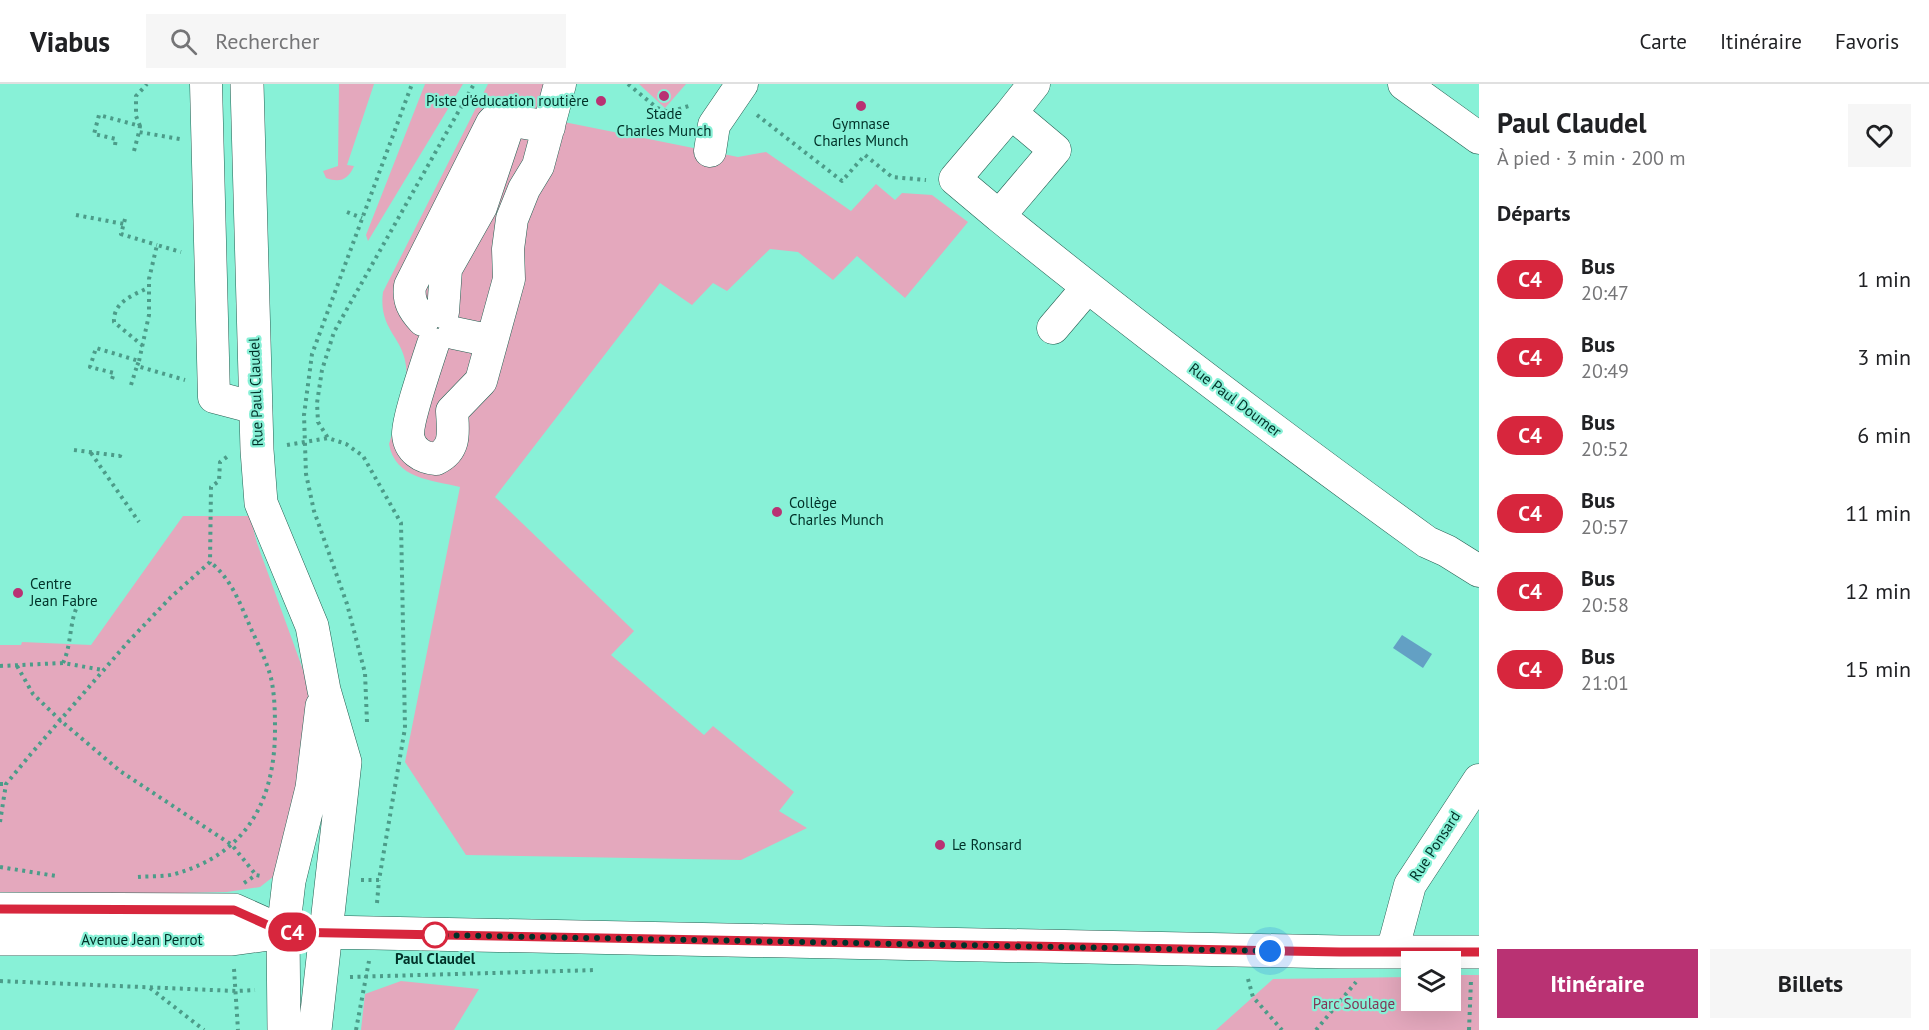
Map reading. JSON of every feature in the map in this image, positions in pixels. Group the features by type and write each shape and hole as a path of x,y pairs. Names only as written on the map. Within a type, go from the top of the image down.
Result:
{"main road":[{"name":"Rue Paul Claudel","path":"247,84 256,408 261,503 312,626 324,690 345,762 338,932 315,1030"},
{"name":"Rue Paul Claudel","path":"284,1030 283,932 289,881 312,788 324,690"},
{"name":"Avenue Jean Perrot","path":"0,909 234,910 283,932"},
{"name":"Avenue Jean Perrot","path":"0,939 232,939 283,932 338,932 1476,952"}],"street":[{"path":"206,84 214,397 256,408"},
{"path":"438,327 408,433 417,453 426,458 436,459 451,448 452,411 481,381 509,279 508,249 512,219 524,189 538,166 560,84"},
{"path":"956,179 1034,84"},
{"path":"1404,84 1479,138"},
{"path":"710,151 714,125 735,94"},
{"path":"999,216 1055,150 1011,113"},
{"path":"492,341 438,327 409,298 410,286 464,234 481,207 482,171 492,123 497,118 549,127"},
{"path":"482,171 524,189"},
{"path":"434,264 482,171"},
{"name":"Rue Paul Doumer","path":"956,179 1087,288 1427,542 1448,551 1479,571"},
{"path":"464,234 508,249"},
{"path":"1053,328 1087,288"},
{"name":"Rue Ponsard","path":"1392,952 1410,885 1479,780"}],"path":[{"path":"134,151 140,126 136,116 136,96 147,84"},
{"path":"367,728 365,673 347,604 314,511 306,474 304,415 312,354 412,84"},
{"path":"358,870 356,880 380,880 405,728 401,523 363,456 346,444 328,438 318,422 317,403 322,369 334,332 474,84"},
{"path":"628,84 657,108 669,112 683,106 735,94 842,181 865,155 891,177 956,179"},
{"path":"115,145 116,139 94,134 99,115 140,126"},
{"path":"139,132 172,140 208,138"},
{"path":"347,212 362,218"},
{"path":"76,215 125,221 121,234 182,252 210,251"},
{"path":"131,385 143,346 149,315 148,288 157,244"},
{"path":"143,346 119,328 114,322 113,314 120,304 148,288"},
{"path":"112,379 114,373 90,367 96,348 214,389"},
{"path":"74,450 120,456 121,452"},
{"path":"91,453 139,522"},
{"path":"0,822 6,784 104,670 171,597 210,562 211,487 219,481 219,462 230,454"},
{"path":"132,878 174,874 212,859 232,845 254,819 270,783 274,757 275,709 270,678 239,600 223,572 210,562"},
{"path":"63,663 70,648 74,609 82,598"},
{"path":"0,666 63,663 104,670"},
{"path":"17,666 33,694 120,771 232,845 256,875 289,881"},
{"path":"0,784 6,784"},
{"path":"0,867 65,877"},
{"path":"338,932 347,988"},
{"path":"1468,1030 1476,952"},
{"path":"1246,972 1253,997 1282,1030"},
{"path":"1316,1030 1358,978"},
{"path":"0,981 236,992 284,987"},
{"path":"150,988 204,1030"}],"green space":[{"path":"339,84 374,84 347,165 354,166 346,177 335,180 326,178 323,171 338,166"},
{"path":"425,84 463,84 368,241 366,235"},
{"path":"488,84 566,84 559,121 738,157 766,152 851,211 876,184 895,200 902,193 932,195 968,222 905,298 857,256 833,280 798,252 770,249 727,291 713,283 692,305 660,283 495,497 634,631 611,655 704,735 713,726 794,792 779,811 807,828 741,860 466,855 405,762 460,487 416,476 407,471 393,456 389,444 404,396 406,366 404,356 384,315 383,292"},
{"name":"Stade Charles Munch","path":"639,84 686,84 665,108"},
{"path":"183,516 250,516 257,543 306,678 309,702 307,751 278,873 260,887 227,892 0,897 0,645 21,645 22,642 91,645"},
{"name":"Parc Soulage","path":"1461,975 1479,975 1479,1030 1216,1030 1273,979 1401,977 1401,1011 1461,1011"},
{"path":"401,981 479,989 454,1030 361,1030 365,994"}],"water":[{"path":"1402,635 1432,654 1423,668 1393,648"}],"bus line":[{"name":"C4","path":"0,909 234,910 283,932 1340,952 1479,952"}],"place":[{"name":"Stade Charles Munch","path":"664,96"},
{"name":"Piste d'éducation routière","path":"601,101"},
{"name":"Gymnase Charles Munch","path":"861,106"},
{"name":"Collège Charles Munch","path":"777,512"},
{"name":"Centre Jean Fabre","path":"18,593"},
{"name":"Le Ronsard","path":"940,845"},
{"name":"Paul Claudel","path":"435,935"}],"route":[{"path":"435,935 1270,951"}]}
